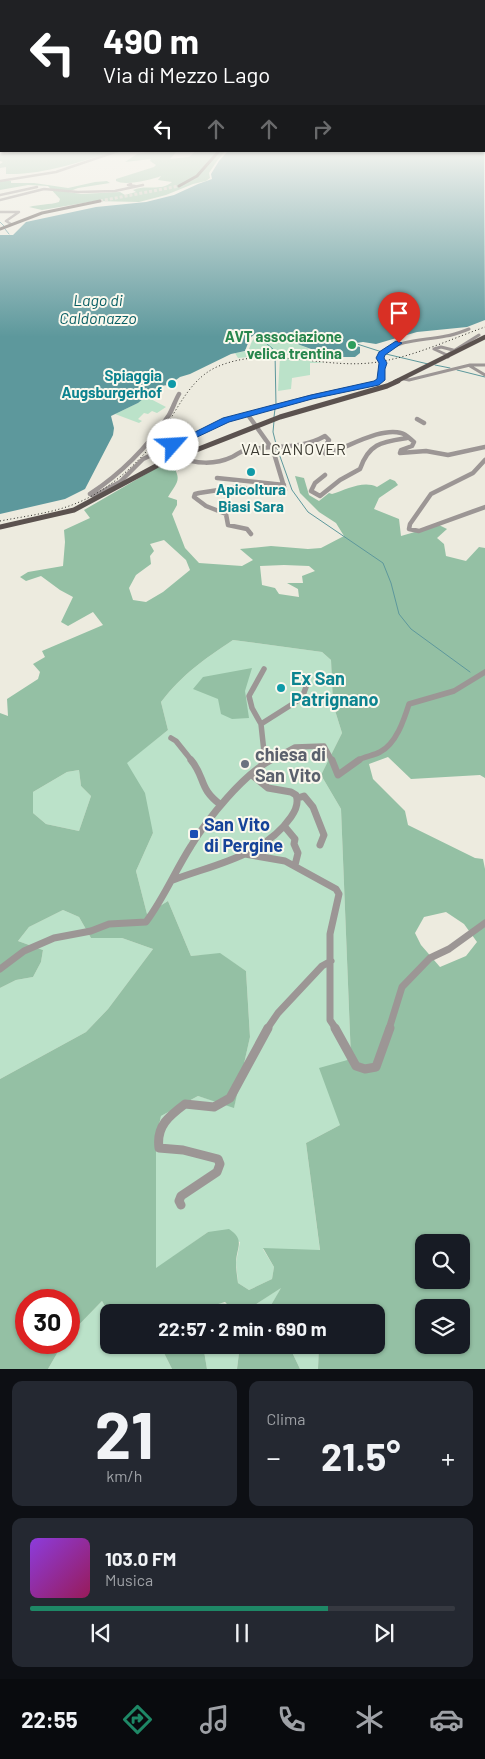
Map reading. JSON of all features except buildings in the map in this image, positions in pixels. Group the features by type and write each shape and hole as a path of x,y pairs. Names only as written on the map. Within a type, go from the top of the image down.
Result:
{"main road":[{"path":"0,229 42,212 58,209"},
{"path":"0,528 74,510 158,465 270,421 382,388 431,366 485,338"}],"street":[{"path":"0,212 19,212 6,221 11,224"},
{"path":"179,394 169,415 141,451 102,486 90,494 94,496 120,484 143,459 226,420 377,383 381,380 383,363 380,358 383,353 394,345 413,338 441,337 469,330"},
{"path":"472,334 485,338"},
{"path":"453,350 441,347 434,349 448,356 453,350 479,335"},
{"path":"404,379 409,380 470,365 485,365"},
{"path":"470,365 485,376"},
{"path":"377,383 382,388"},
{"path":"248,415 276,450 285,490 280,492 238,487 199,493 194,498 206,506 226,514 228,525 247,529 251,534"},
{"path":"417,419 424,423"},
{"path":"179,457 207,462 224,460 247,450 276,450 313,443 325,436 329,440 322,451 326,454 360,440 382,434 400,433 414,442 413,445 400,451 400,453 426,451 448,455 485,446"},
{"path":"325,475 315,483 311,491 320,496 336,483 360,469 364,456 371,448 407,438"},
{"path":"485,460 473,473 430,494 409,528 412,531 418,531 485,507"},
{"path":"217,478 235,478 272,485 284,485"},
{"path":"262,764 266,754 265,745 259,734 261,724 252,708 249,696 264,669"},
{"path":"0,969 24,951 54,938 91,931 109,924 146,922 171,884 180,862 191,845 222,805 262,764 295,746 324,746 331,755 338,775 360,758 380,752 387,746 403,722 409,704 424,698 444,695 472,682 485,672"},
{"path":"261,724 302,698 306,687"},
{"path":"171,738 176,741 196,766 204,789 209,796 222,805"},
{"path":"171,884 245,854 278,836 298,805 298,798 294,793 288,791 269,789 252,775"},
{"path":"298,798 304,796 313,807 324,835 320,845"},
{"path":"284,827 295,839 294,844 298,853 295,865"},
{"path":"245,854 285,861 295,865 336,889 339,894 330,934 330,1020 342,1038 345,1048 356,1066 365,1069 376,1067 402,987 430,958 449,949 485,923"},
{"path":"181,1205 179,1200 181,1196 217,1172 220,1164 218,1159 197,1153 158,1148 157,1136 164,1119 185,1104 214,1107 230,1098 258,1049 267,1029 278,1013 322,966 331,961"}],"green space":[{"path":"263,335 284,339 320,353 317,358 308,357 308,361 324,363 310,363 310,375 292,378 291,389 278,391 280,357 305,360 304,357 280,354 238,358 235,353 248,351 254,338"},
{"path":"145,396 166,407 157,413 152,411 148,414 144,413 138,419 142,421 139,423 115,414 138,403"},
{"path":"172,465 178,478 168,497 177,500 177,505 172,514 185,548 199,563 242,566 253,560 240,549 271,546 308,549 321,548 344,536 336,523 319,512 300,493 295,476 304,478 309,495 319,501 329,493 332,494 360,485 377,487 390,479 398,485 379,498 374,509 399,519 401,536 439,525 447,529 437,538 444,544 446,556 466,561 479,547 485,548 485,778 480,775 411,779 388,757 369,764 373,779 405,811 408,825 475,858 483,859 485,869 485,1369 318,1369 319,1354 385,1354 385,1304 272,1304 281,1288 256,1304 227,1304 225,1302 218,1304 104,1304 102,1301 80,1324 80,1289 15,1289 15,1354 57,1354 48,1369 0,1369 0,1079 86,1032 108,1009 153,949 122,938 91,938 79,917 63,910 29,927 18,941 43,950 41,962 33,977 16,980 0,988 0,713 8,716 7,699 38,679 40,672 33,664 45,657 42,651 103,625 93,612 68,626 61,622 73,597 41,576 26,581 20,577 28,572 63,566 64,530 90,518 84,510 158,467","holes":["164,540 186,560 190,570 163,592 146,602 133,600 129,588 136,575 151,564 150,556 154,551 150,544","260,566 309,566 315,571 302,576 303,583 287,583 298,589 299,597 279,594 275,588 262,585","233,640 322,652 331,660 333,704 342,733 321,775 341,809 351,1059 319,1068 340,1125 306,1143 320,1250 263,1248 274,1267 272,1279 249,1290 238,1283 236,1262 239,1240 229,1229 208,1232 156,1268 156,1139 161,1116 198,1096 234,1108 250,1037 246,971 220,953 191,956 168,901 147,914 136,871 153,833 145,793 127,763 168,730 161,702 169,692 194,668","79,770 81,786 91,796 79,831 46,824 33,813 33,792 67,772","446,912 464,924 477,942 466,956 440,967 421,945 415,933 424,917"]},
{"path":"233,640 322,652 331,660 333,704 342,733 321,775 341,809 351,1059 340,1125 306,1143 320,1251 263,1249 274,1267 272,1279 249,1290 238,1283 236,1262 240,1242 208,1232 156,1269 156,1139 161,1116 198,1096 234,1107 250,1037 246,971 220,954 191,956 168,901 147,914 136,871 153,833 126,763 168,730 161,702 169,692 194,668"},
{"path":"252,668 245,691 249,718 232,719 221,714 218,699 193,689 203,677"},
{"path":"79,770 81,786 91,796 79,831 46,824 33,813 33,792 67,772"},
{"path":"63,910 79,917 91,938 122,938 153,949 108,1009 86,1032 0,1079 0,988 16,980 33,977 41,962 43,950 18,941 29,927"},
{"path":"282,1287 272,1304 256,1304"},
{"path":"102,1301 104,1304 100,1304 100,1354 164,1354 172,1369 48,1369 57,1354 80,1354 80,1324"},
{"path":"164,1354 204,1354 207,1369 172,1369"},
{"path":"204,1354 239,1354 237,1369 207,1369"},
{"path":"239,1354 293,1354 300,1369 237,1369"},
{"path":"293,1354 319,1354 318,1369 300,1369"}],"water":[{"name":"Lago di Caldonazzo","path":"87,209 484,209 485,320 467,327 417,332 376,344 363,342 349,344 360,347 360,353 355,357 333,357 300,345 278,334 255,334 250,338 245,351 231,354 180,377 169,385 159,386 138,403 111,416 114,428 113,435 85,489 65,499 0,514 0,235 13,235 26,222"}],"waterway":[{"path":"0,222 4,226"},
{"path":"5,229 9,234"},
{"path":"255,334 273,349 275,353 276,405"},
{"path":"357,344 382,352"},
{"path":"386,354 428,364"},
{"path":"435,365 450,368"},
{"path":"457,370 485,377"},
{"path":"274,417 275,409"},
{"path":"274,421 273,432 276,444"},
{"path":"277,448 292,490 308,512 383,563 391,583 399,614 411,629 470,672"}],"railway":[{"path":"0,521 58,509 89,498 100,491 122,475 142,456 166,427 192,387 209,371 219,366 237,360 256,358 351,364 385,361 414,353 485,327"}],"place":[{"name":"AVT associazione velica trentina","path":"352,345"},
{"name":"Spiaggia Augsburgerhof","path":"172,384"},
{"name":"Apicoltura Biasi Sara","path":"251,472"},
{"name":"Ex San Patrignano","path":"281,688"},
{"name":"chiesa di San Vito","path":"245,764"},
{"name":"San Vito di Pergine","path":"194,834"}],"district":[{"name":"VALCANOVER","path":"294,448"}],"route":[{"path":"173,445 226,420 311,397 377,383 381,380 383,363 380,358 383,352 399,343"}]}
